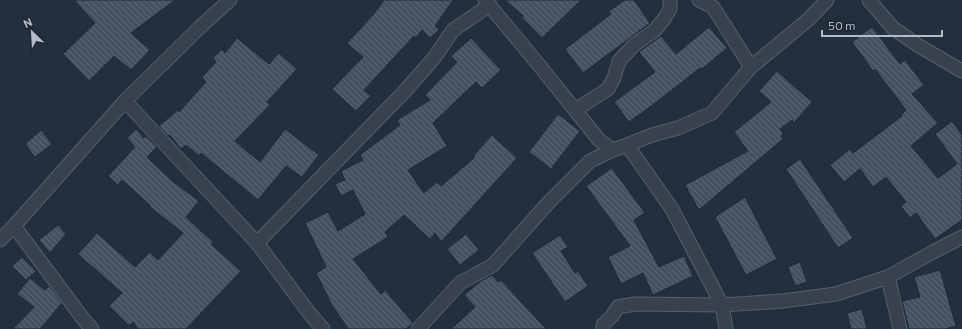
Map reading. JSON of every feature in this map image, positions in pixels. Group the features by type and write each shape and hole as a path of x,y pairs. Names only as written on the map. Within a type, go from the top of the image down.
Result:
{"street":[{"path":"0,240 125,101 199,28 230,0"},
{"path":"575,110 608,88 614,78 620,61 634,45 655,30 664,19 670,9 670,0"},
{"path":"699,0 713,7 750,67"},
{"path":"418,329 460,283 492,265 549,202 590,161 613,150 652,135 678,128 712,113 750,67 809,18 827,0"},
{"path":"869,0 893,28 919,46 962,71"},
{"path":"257,243 404,92 434,58 453,30 487,2 599,140 613,150"},
{"path":"125,101 257,243 323,329"},
{"path":"590,161 599,140"},
{"path":"627,145 672,208 722,305 726,329"},
{"path":"14,226 92,329"},
{"path":"602,329 618,307 635,304 722,305 783,301 836,294 888,277 962,237"},
{"path":"888,277 900,329"}],"building":[{"path":"74,0 175,0 131,33 150,50 131,70 114,56 89,81 63,54 95,23"},
{"path":"384,0 453,0 435,26 439,30 430,38 422,30 416,38 414,36 364,90 371,96 356,111 332,89 363,57 347,43 373,15"},
{"path":"505,0 581,0 542,38 522,18 523,16"},
{"path":"625,0 634,0 650,23 583,73 565,49 611,14 609,11"},
{"path":"709,27 727,48 702,69 700,68 629,122 614,102 655,72 639,52 661,36 676,54"},
{"path":"872,27 900,64 905,60 924,85 912,94 938,123 911,146 938,178 957,164 935,134 952,121 962,135 962,220 935,239 916,213 910,218 901,206 906,202 886,177 873,187 860,169 844,182 830,165 850,149 853,153 902,116 901,115 906,110 875,69 873,71 852,42"},
{"path":"237,38 269,64 279,53 297,69 267,102 270,105 235,141 260,162 285,129 319,155 302,177 286,166 258,200 201,153 199,156 186,145 181,149 170,135 168,136 159,126 178,110 179,112 206,82 202,77 216,62 213,58 222,49 225,53"},
{"path":"471,38 501,70 482,88 476,82 433,123 447,146 408,170 424,193 437,182 441,186 474,158 474,155 492,135 517,158 441,242 435,233 430,239 404,215 385,232 388,237 353,259 381,294 385,290 413,323 406,329 348,329 332,305 316,273 326,267 305,223 328,212 338,231 365,214 353,190 341,196 335,184 345,180 341,171 363,160 360,155 400,125 397,120 430,100 425,95 457,62 451,56"},
{"path":"777,71 812,102 794,123 792,120 780,129 783,134 781,136 783,139 699,210 685,185 748,151 734,132 771,102 759,91"},
{"path":"558,114 580,131 551,169 529,152"},
{"path":"136,129 144,138 146,136 157,147 147,157 171,180 199,201 186,217 213,242 211,244 241,271 186,329 138,329 133,322 129,326 109,306 122,293 78,254 97,233 135,267 150,252 158,260 183,233 150,207 151,206 122,180 118,185 108,176 135,147 127,138"},
{"path":"41,130 52,144 35,157 25,144"},
{"path":"800,159 853,238 838,248 786,169"},
{"path":"612,168 645,213 634,220 659,267 684,256 693,276 653,295 643,273 621,284 608,257 630,246 586,186"},
{"path":"745,197 777,259 746,275 715,217"},
{"path":"58,225 66,234 50,253 39,240"},
{"path":"466,234 479,250 460,265 447,249"},
{"path":"560,235 568,247 561,251 575,273 578,271 588,286 565,302 532,253"},
{"path":"22,257 36,271 26,280 12,266"},
{"path":"800,262 807,282 795,286 788,267"},
{"path":"940,270 956,326 946,329 909,329 902,301 920,297 914,277"},
{"path":"492,275 498,282 501,280 546,329 451,329 475,307 464,295 481,281"},
{"path":"30,278 45,290 49,286 62,303 40,329 13,329 34,307 17,294"},
{"path":"862,309 867,329 851,329 847,313"}]}
